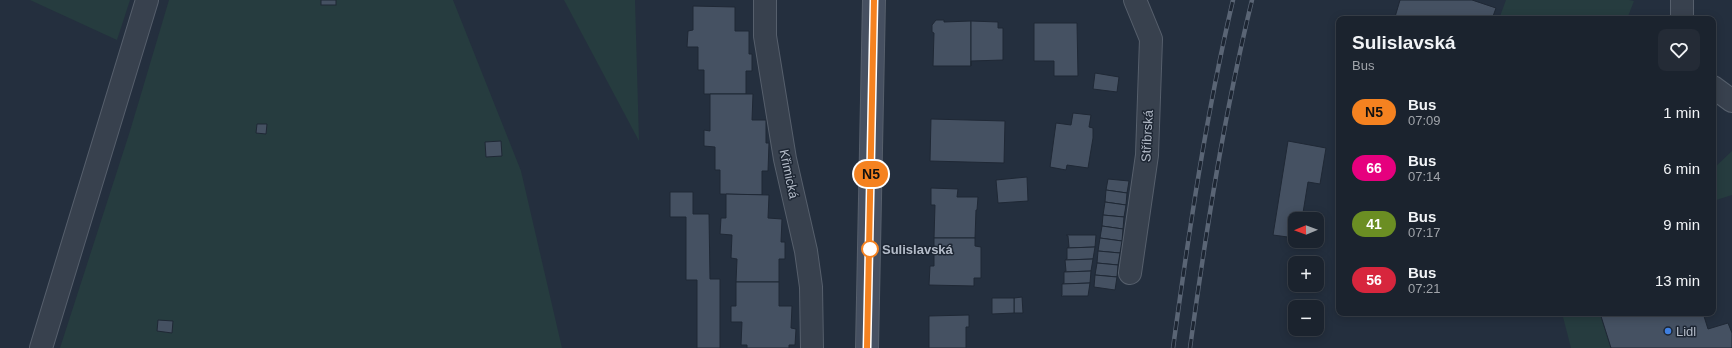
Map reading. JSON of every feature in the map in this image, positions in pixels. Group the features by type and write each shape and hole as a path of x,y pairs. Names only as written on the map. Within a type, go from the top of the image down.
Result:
{"main road":[{"path":"867,348 874,0"}],"street":[{"path":"41,348 147,0"},
{"name":"Křimická","path":"765,0 766,44 785,160 806,251 811,287 812,348"},
{"name":"Stříbrská","path":"1130,273 1147,155 1151,39 1135,0"},
{"path":"1682,0 1682,16"},
{"path":"1716,89 1732,101"}],"green space":[{"path":"30,0 130,0 117,40"},
{"path":"169,0 453,0 521,171 562,348 60,348 130,131"},
{"path":"564,0 635,0 639,141"},
{"path":"1506,0 1634,1 1628,16 1500,16"},
{"path":"1732,151 1732,195 1716,200 1716,166"},
{"path":"1563,316 1601,316 1611,348 1571,348"}],"building":[{"path":"321,0 336,0 336,5 321,5"},
{"path":"1400,0 1472,0 1496,8 1493,16 1395,16"},
{"path":"693,6 735,7 735,31 749,31 749,54 752,54 752,71 746,71 746,94 704,94 704,70 698,70 698,47 687,47 688,31 693,30"},
{"path":"936,20 944,20 944,22 971,21 971,66 933,66 934,33 932,32 932,25"},
{"path":"971,21 998,22 998,28 1003,28 1003,60 971,61"},
{"path":"1034,23 1077,23 1078,76 1054,76 1054,61 1034,61"},
{"path":"1095,73 1119,77 1117,92 1093,89"},
{"path":"710,94 753,94 752,120 766,120 766,143 769,143 768,171 762,171 762,195 720,194 720,170 715,170 715,147 704,146 704,130 710,131"},
{"path":"1073,113 1091,115 1089,127 1093,128 1093,138 1088,168 1067,165 1066,170 1050,167 1056,123 1071,125"},
{"path":"931,119 1005,121 1004,163 930,161"},
{"path":"257,124 267,124 266,134 256,133"},
{"path":"501,141 502,156 486,157 485,142"},
{"path":"1288,141 1326,148 1320,184 1308,182 1303,212 1288,212 1288,237 1273,235"},
{"path":"1027,177 1028,201 998,203 996,180"},
{"path":"1108,179 1129,181 1127,193 1106,190"},
{"path":"931,188 958,189 957,197 978,197 975,238 934,238 935,205 931,205"},
{"path":"1106,190 1127,193 1126,205 1105,202"},
{"path":"670,192 693,192 693,214 709,214 710,279 720,279 720,348 697,348 697,280 686,280 686,217 670,217"},
{"path":"726,194 769,195 768,218 782,219 781,242 785,242 785,259 779,259 779,282 736,282 737,259 731,258 732,235 720,234 721,218 726,218"},
{"path":"1105,202 1126,205 1124,217 1103,215"},
{"path":"1103,215 1124,217 1123,229 1102,226"},
{"path":"1102,226 1123,229 1122,241 1100,238"},
{"path":"1066,235 1096,235 1095,247 1067,248 1069,247 1068,236"},
{"path":"934,238 975,238 975,246 981,247 981,278 974,278 974,286 929,285 930,266 934,266"},
{"path":"1100,238 1122,241 1120,253 1098,251"},
{"path":"1095,247 1093,259 1065,260 1067,259 1067,248"},
{"path":"1098,251 1120,253 1118,265 1097,263"},
{"path":"1093,259 1091,271 1064,272 1066,271 1065,260"},
{"path":"1097,263 1118,265 1117,277 1095,275"},
{"path":"1091,271 1090,283 1062,284 1064,283 1064,272"},
{"path":"1095,275 1117,277 1115,290 1094,287"},
{"path":"736,282 779,282 779,306 792,306 791,328 796,329 795,345 789,345 789,348 747,348 747,345 741,345 742,322 731,322 731,306 736,306"},
{"path":"1090,283 1088,296 1061,296 1062,284"},
{"path":"1022,297 1023,313 1014,313 1014,298"},
{"path":"992,298 1014,298 1014,313 992,314"},
{"path":"969,315 969,327 966,327 966,348 929,348 929,316"},
{"name":"Lidl","path":"1601,316 1704,316 1708,329 1728,323 1732,333 1732,348 1611,348"},
{"path":"158,320 173,321 172,333 157,331"}],"railway":[{"path":"1173,348 1185,260 1206,130 1233,0"},
{"path":"1190,348 1216,173 1252,0"}],"bus line":[{"name":"N5","path":"867,348 871,209 874,0"}],"place":[{"name":"Sulislavská","path":"870,249"},
{"name":"Lidl","path":"1668,331"}]}
